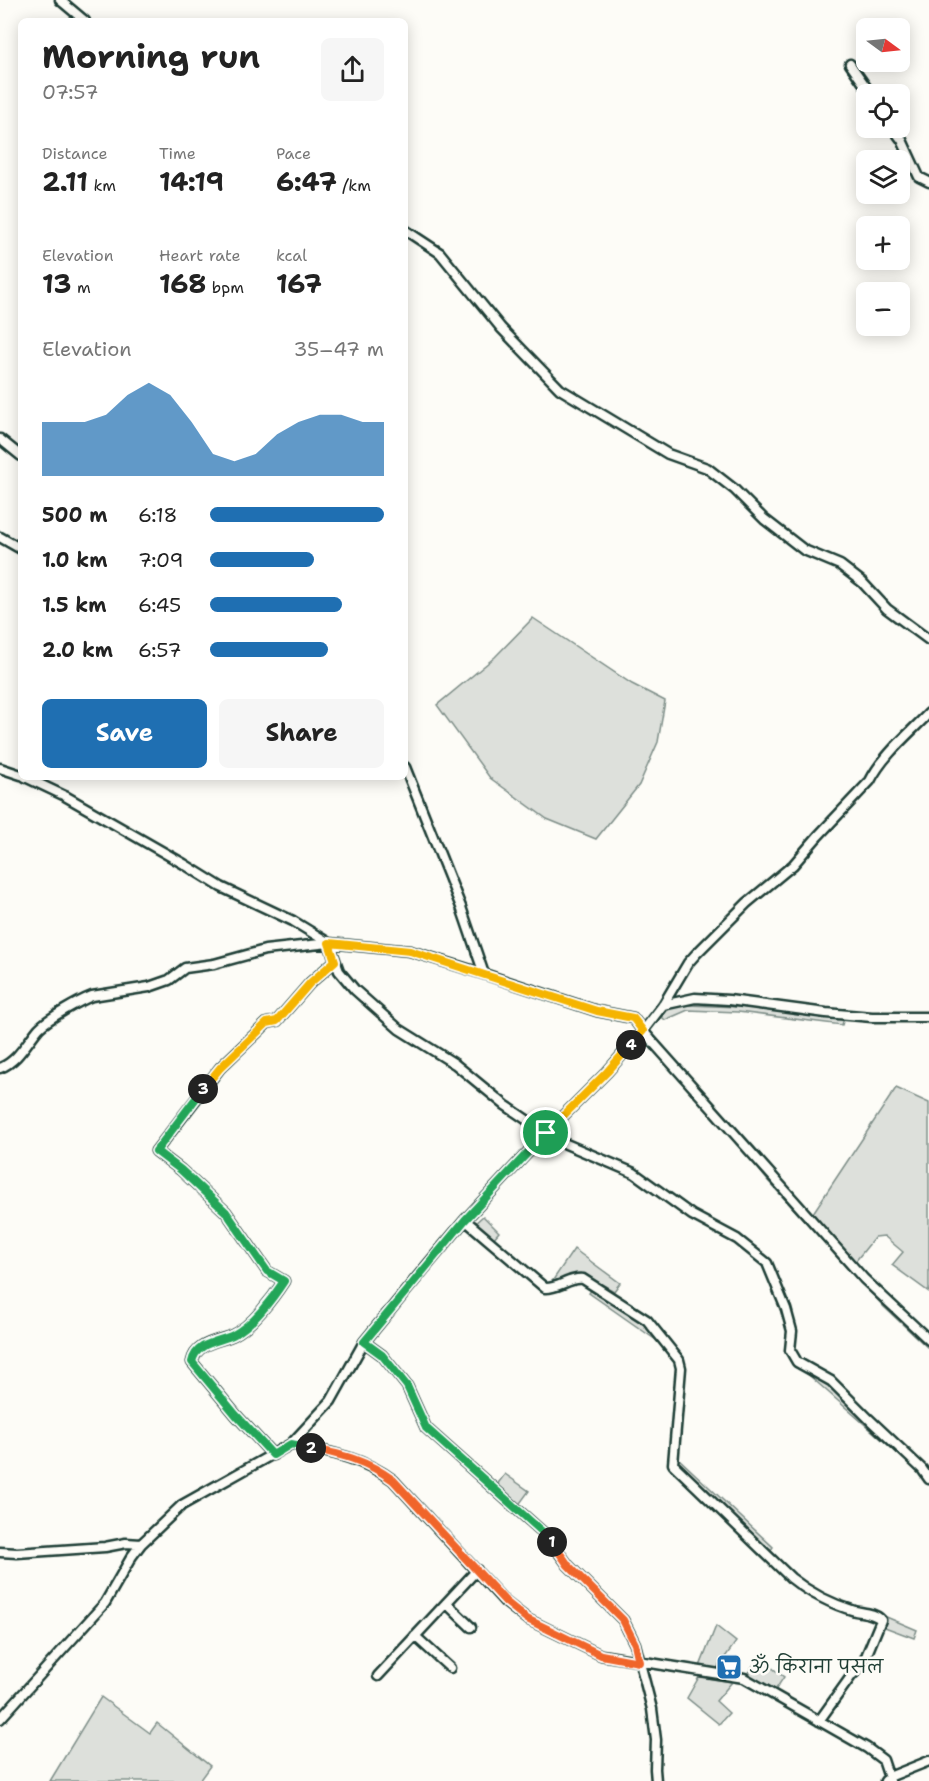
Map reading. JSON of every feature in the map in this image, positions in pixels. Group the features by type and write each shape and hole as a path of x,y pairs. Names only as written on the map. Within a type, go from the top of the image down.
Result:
{"street":[{"path":"60,0 81,18"},
{"path":"850,64 864,84"},
{"path":"900,138 919,177 929,182"},
{"path":"408,232 440,254 501,327 560,388 668,454 707,468 734,489 764,519 804,550 840,565 862,582 887,609 929,640"},
{"path":"0,439 18,454"},
{"path":"0,537 18,547"},
{"path":"0,1719 105,1603 141,1544 182,1505 291,1444 331,1401 364,1342 465,1220 607,1072 643,1031 663,1005 688,963 747,903 793,865 929,713"},
{"path":"0,768 18,774"},
{"path":"408,774 461,907 484,974"},
{"path":"31,780 74,801 221,887 293,921 329,943 339,971 355,990 399,1029 454,1064 505,1105 546,1133 634,1173 692,1215 737,1239 767,1263 786,1309 792,1331 790,1350 797,1362 831,1381 922,1469 929,1479"},
{"path":"0,1068 17,1056 41,1026 84,999 149,987 169,980 185,968 214,964 265,950 329,943 410,951 597,1011 633,1018 864,1279 929,1340"},
{"path":"273,1455 192,1362 195,1354 211,1341 235,1334 256,1316 274,1297 284,1281 267,1271 226,1212 181,1170 156,1151 220,1068 267,1023 277,1021 310,983 335,961"},
{"path":"663,1005 695,998 872,1017 929,1017"},
{"path":"465,1220 545,1288 577,1278 583,1279 647,1320 679,1360 681,1368 673,1464 791,1578 808,1591 854,1610 878,1616 881,1620 862,1666 852,1675 819,1721"},
{"path":"364,1342 382,1355 407,1386 426,1428 547,1536 568,1565 623,1620 635,1644 652,1709 656,1740 656,1781"},
{"path":"291,1444 346,1455 376,1467 393,1480 506,1602 527,1619 601,1655 744,1678 867,1748 883,1760 888,1780 929,1761"},
{"path":"0,1552 17,1553 105,1547 126,1543 141,1544"},
{"path":"378,1676 477,1570"},
{"path":"446,1603 471,1627"},
{"path":"415,1636 450,1668"}],"shaded area":[{"path":"533,618 632,684 665,701 658,742 639,785 596,839 547,819 490,778 437,705 495,657"},
{"path":"687,1005 740,1007 844,1018 842,1025 738,1012 688,1010 665,1020 660,1015 664,1009"},
{"path":"896,1088 929,1103 929,1292 892,1265 903,1252 884,1236 875,1237 854,1263 813,1213"},
{"path":"749,1157 886,1305 929,1344 929,1349 884,1307 768,1181"},
{"path":"483,1216 499,1232 493,1239 473,1225"},
{"path":"574,1249 620,1283 614,1291 585,1275 578,1275 549,1286"},
{"path":"592,1289 646,1322 666,1347 589,1293"},
{"path":"794,1362 832,1387 915,1467 914,1468"},
{"path":"677,1457 773,1547 770,1552 678,1466"},
{"path":"505,1474 529,1491 518,1506 496,1486"},
{"path":"884,1616 917,1630 914,1638 882,1626"},
{"path":"716,1626 736,1642 715,1671 699,1669"},
{"path":"759,1658 784,1677 774,1692 746,1675"},
{"path":"699,1677 732,1682 716,1701 729,1713 719,1724 687,1698"},
{"path":"101,1697 150,1733 157,1723 210,1766 199,1781 50,1781"}],"place":[{"name":"ॐ किराना पसल","path":"729,1667"}],"route":[{"path":"329,943 410,951 597,1011 633,1018 643,1031 607,1072 546,1133 465,1220 364,1342 382,1355 407,1386 426,1428 547,1536 568,1565 623,1620 635,1644 639,1662 601,1655 527,1619 506,1602 393,1480 376,1467 346,1455 291,1444 273,1455 192,1362 195,1354 211,1341 235,1334 256,1316 274,1297 284,1281 267,1271 226,1212 181,1170 156,1151 220,1068 267,1023 277,1021 310,983 335,961 329,943"}]}
